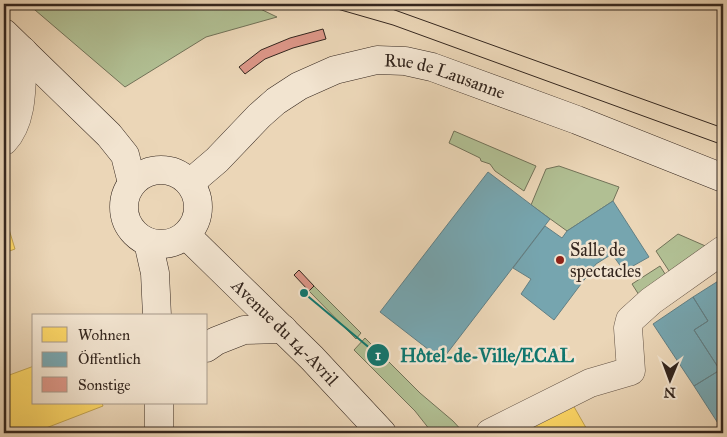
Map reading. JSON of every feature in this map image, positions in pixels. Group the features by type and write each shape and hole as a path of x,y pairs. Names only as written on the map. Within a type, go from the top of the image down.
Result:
{"street":[{"path":"4,141 19,111 13,42"},
{"path":"13,42 126,155 132,183"},
{"name":"Rue de Lausanne","path":"190,183 217,160 276,101 299,86 336,70 377,60 404,61 432,67 577,120 723,178"},
{"path":"161,169 177,173 190,183 196,193 198,210 194,226 186,235 178,241 158,245 139,237 132,230 126,221 124,202 132,183 140,176 150,171 161,169"},
{"name":"Avenue du 14-Avril","path":"186,235 283,329 382,433"},
{"path":"148,242 155,273 157,314"},
{"path":"490,433 590,382 631,371 628,328 630,320 651,301 723,250"},
{"path":"208,347 216,341 244,330 283,329"},
{"path":"159,404 159,433"}],"green space":[{"path":"28,4 250,4 277,17 206,37 125,87"},
{"path":"454,131 536,166 524,191 495,171 490,164 449,143"},
{"path":"559,166 619,187 613,201 567,231 531,205 546,169"},
{"path":"678,234 710,248 671,274 656,251"},
{"path":"660,266 667,277 639,295 632,284"},
{"path":"314,286 361,333 356,339 309,291"},
{"path":"365,338 420,393 464,433 435,433 430,430 415,411 354,350"}],"building: Wohnen":[{"path":"4,213 15,249 4,253"},
{"path":"32,367 32,404 102,404 103,406 33,433 4,433 4,377"},
{"path":"573,405 589,433 520,433"}],"building: Öffentlich":[{"path":"488,172 550,219 442,360 380,312"},
{"name":"Salle de spectacles","path":"613,201 649,257 624,271 612,254 596,264 554,320 521,294 531,279 513,268 545,226 562,238 567,231"},
{"path":"723,278 723,375 694,330 708,321 693,297"},
{"path":"693,297 708,321 694,330 720,370 694,386 653,324"},
{"path":"720,370 723,375 723,431 694,386"}],"building: Sonstige":[{"path":"323,29 326,39 293,48 265,59 245,74 239,67 261,50 290,38"},
{"path":"299,270 314,286 309,291 294,275"}],"tram line":[{"path":"320,4 393,25 723,145"},
{"path":"378,4 723,128"}],"place":[{"name":"Salle de spectacles","path":"560,260"},
{"name":"Hôtel-de-Ville/ECAL","path":"304,293"}]}
